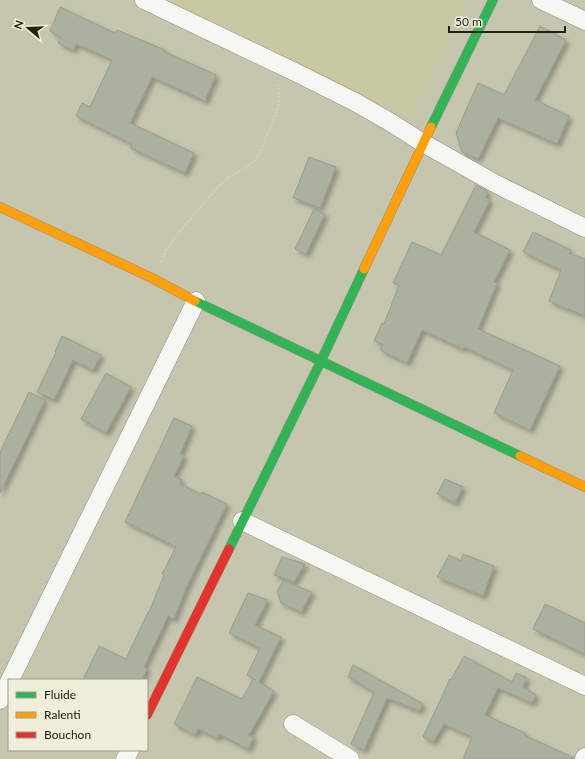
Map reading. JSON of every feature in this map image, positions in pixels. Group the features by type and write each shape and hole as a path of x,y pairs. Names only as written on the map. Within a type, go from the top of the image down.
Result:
{"street":[{"path":"144,0 269,59 361,105 422,143 496,184 585,228"},
{"path":"148,713 321,361 422,143 493,0"},
{"path":"541,0 585,21"},
{"path":"0,207 152,278 196,301 585,487"},
{"path":"10,679 196,301"},
{"path":"242,521 585,686"},
{"path":"0,700 8,683"},
{"path":"293,724 350,759"}],"path":[{"path":"152,278 166,250 214,191 228,178 256,160 279,103 278,82 269,59"}],"shaded area":[{"path":"167,0 468,0 410,119"}],"building":[{"path":"60,7 115,33 117,30 165,50 165,52 216,75 205,101 152,77 130,123 194,153 185,173 131,148 132,144 76,116 82,103 90,107 112,60 76,44 73,50 58,43 61,37 50,31"},
{"path":"540,26 566,40 535,100 569,116 557,144 498,118 478,159 462,152 456,133 478,83 504,95"},
{"path":"309,157 336,167 320,208 293,198"},
{"path":"476,185 488,192 485,197 490,200 474,232 510,250 494,282 497,283 478,329 560,366 530,430 494,413 513,370 464,347 463,349 422,330 407,363 380,350 383,345 374,341 382,323 384,324 399,285 393,283 412,242 441,255"},
{"path":"314,209 325,214 306,254 295,249"},
{"path":"533,232 571,250 569,253 585,259 585,316 549,301 561,270 523,252"},
{"path":"62,336 101,355 93,370 73,360 54,400 37,392"},
{"path":"106,373 131,387 106,433 81,419"},
{"path":"29,392 45,400 0,493 0,452"},
{"path":"174,418 192,426 180,454 184,456 174,476 182,480 180,484 201,494 202,492 227,504 186,588 174,619 168,616 144,667 147,669 142,679 83,679 99,646 126,659 149,612 164,575 162,574 176,547 125,522"},
{"path":"445,479 463,487 455,503 437,494"},
{"path":"463,554 494,566 483,596 437,577 449,555 461,561"},
{"path":"282,557 305,564 294,582 274,575"},
{"path":"283,581 312,592 301,612 281,603 277,591"},
{"path":"248,593 268,600 255,625 281,637 259,682 274,691 249,735 254,737 248,749 219,734 217,738 198,729 195,735 174,724 197,677 242,699 253,679 256,680 247,675 260,648 229,633"},
{"path":"545,604 585,623 585,654 533,629"},
{"path":"464,656 512,682 516,673 527,678 523,687 536,695 532,703 498,688 485,715 525,733 524,735 574,759 463,759 472,737 444,724 433,742 423,737 450,679 451,680"},
{"path":"353,665 423,704 419,711 387,698 364,750 351,744 374,692 348,677"}],"traffic: fast":[{"path":"431,127 493,0"},
{"path":"229,549 321,361 364,269"},
{"path":"195,301 520,456"}],"traffic: slow":[{"path":"364,269 431,127"},
{"path":"0,207 152,278 195,301"},
{"path":"520,456 585,487"}],"traffic: jam":[{"path":"148,713 229,549"}]}
